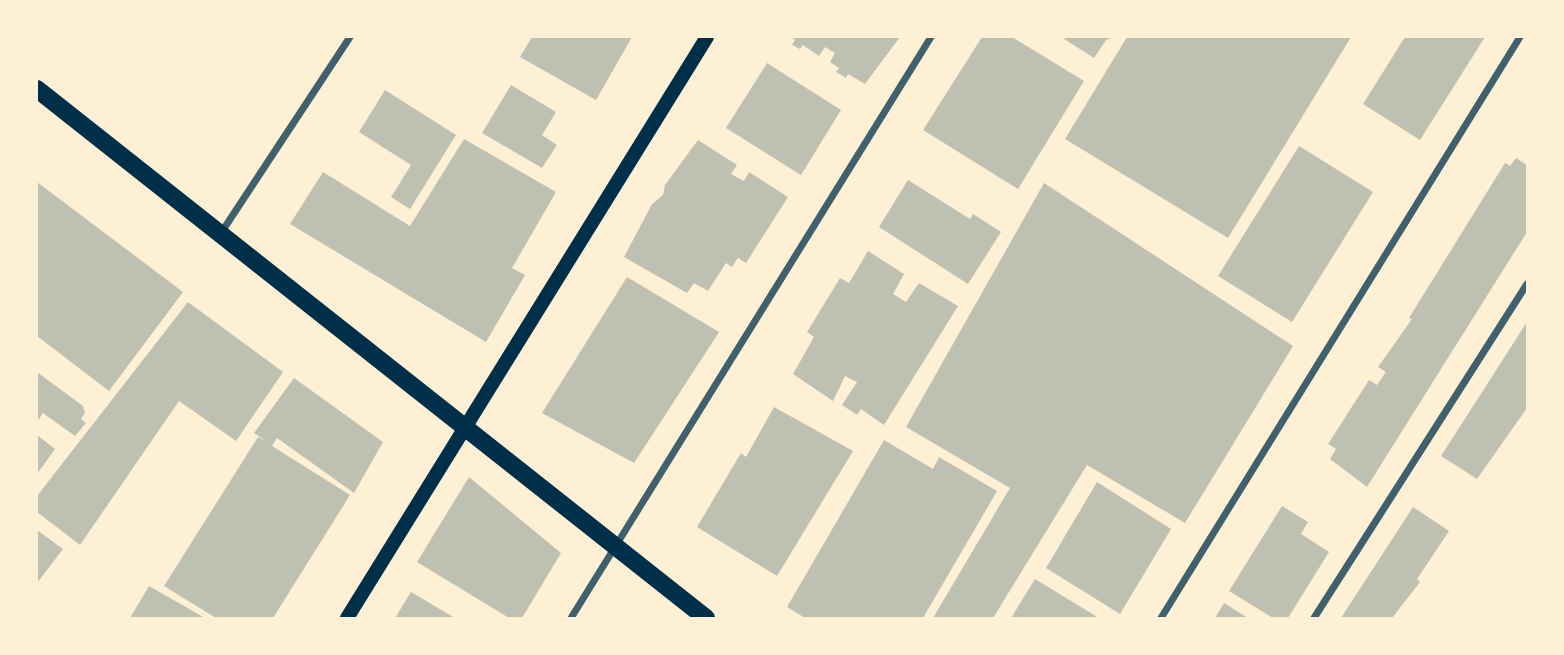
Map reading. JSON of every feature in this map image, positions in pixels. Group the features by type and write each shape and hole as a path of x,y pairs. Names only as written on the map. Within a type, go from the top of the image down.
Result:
{"main road":[{"path":"347,618 467,429 708,37"},
{"path":"37,90 706,618"}],"street":[{"path":"220,234 350,37"},
{"path":"571,618 931,37"},
{"path":"1161,618 1520,37"},
{"path":"1314,618 1527,284"}],"building":[{"path":"532,37 632,37 596,100 520,57"},
{"path":"790,37 900,37 865,84 848,74 846,78 836,72 839,68 830,62 835,53 825,47 819,56 803,45 800,49 792,45 795,40"},
{"path":"982,37 1012,37 1084,81 1018,189 923,130"},
{"path":"1061,37 1114,37 1106,40 1094,58"},
{"path":"1127,37 1351,37 1228,238 1065,139"},
{"path":"1405,37 1485,37 1420,140 1363,104"},
{"path":"767,63 841,110 801,175 726,128"},
{"path":"511,85 556,112 542,135 557,145 542,168 482,133"},
{"path":"385,90 456,135 410,209 391,197 411,165 359,132"},
{"path":"464,139 556,192 512,268 525,275 486,342 290,224 323,172 410,226"},
{"path":"698,140 737,165 731,174 744,181 749,172 788,197 746,263 738,258 732,267 726,263 708,291 694,283 687,293 624,257 652,204 663,195 665,185"},
{"path":"1299,146 1373,192 1292,322 1218,276"},
{"path":"1516,158 1527,165 1527,232 1367,487 1330,459 1336,449 1328,444 1369,380 1377,385 1386,372 1378,367 1412,319 1409,318 1505,163 1510,166"},
{"path":"908,180 970,219 973,214 1001,232 968,284 879,227"},
{"path":"37,182 183,292 109,391 37,336"},
{"path":"1044,183 1293,346 1185,523 1087,465 993,618 933,618 1010,488 906,427"},
{"path":"868,251 904,274 893,294 906,302 919,283 958,306 884,425 861,409 857,415 842,405 857,382 845,376 833,401 793,374 814,337 807,332 840,278 849,283"},
{"path":"627,277 719,332 634,463 542,413"},
{"path":"188,302 283,372 236,441 179,401 80,545 37,512 37,496"},
{"path":"1527,322 1527,408 1477,479 1441,456"},
{"path":"37,372 83,406 85,413 81,419 86,423 75,436 43,413 37,422"},
{"path":"294,378 383,442 354,493 277,438 272,446 350,495 273,618 216,618 164,586 258,437 267,442 254,433"},
{"path":"774,407 853,451 777,576 697,527 741,453 746,457"},
{"path":"37,435 55,449 37,474"},
{"path":"884,440 933,469 939,457 997,491 923,618 805,618 787,607"},
{"path":"469,477 561,553 522,618 509,618 417,562"},
{"path":"1097,482 1171,529 1120,614 1046,568"},
{"path":"1282,506 1308,522 1301,534 1329,552 1288,618 1273,618 1229,591"},
{"path":"1413,507 1449,531 1417,579 1420,582 1392,618 1341,618"},
{"path":"37,530 63,549 37,583"},
{"path":"1035,579 1099,618 1011,618"},
{"path":"149,586 205,618 130,618"},
{"path":"411,592 455,618 395,618"},
{"path":"1224,603 1248,618 1215,618"}]}
